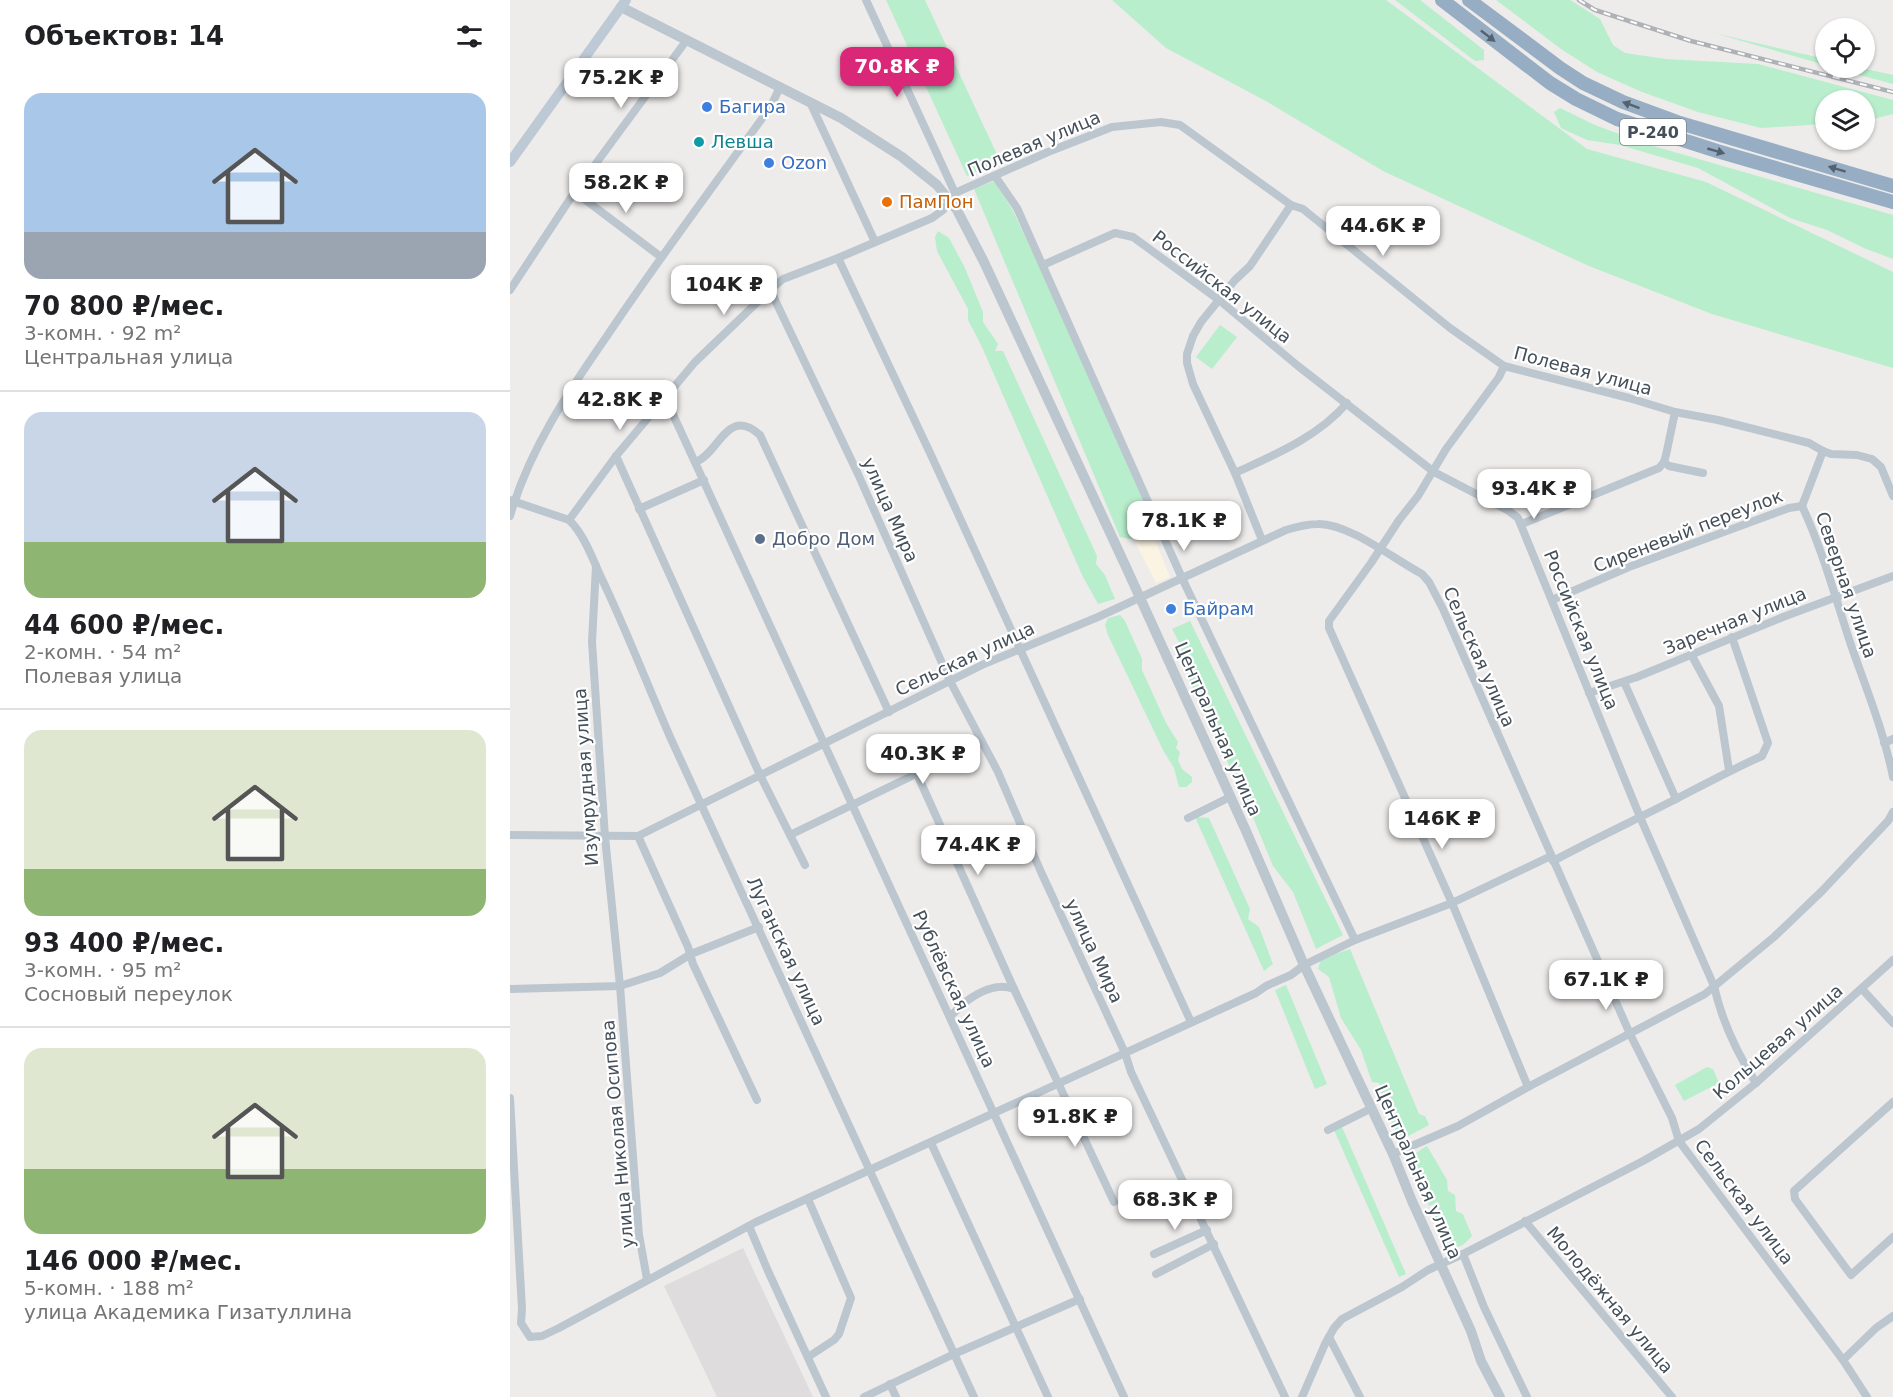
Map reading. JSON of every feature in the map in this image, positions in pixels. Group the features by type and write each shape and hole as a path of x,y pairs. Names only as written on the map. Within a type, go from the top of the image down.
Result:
{"highway":[{"name":"Р-240","path":"1442,0 1550,83 1617,119 1696,145 1893,202"},
{"name":"Р-240","path":"1469,0 1560,68 1583,83 1623,102 1680,123 1893,186"}],"main road":[{"path":"510,162 623,4"}],"street":[{"path":"512,500 569,520 616,456 695,362 783,279 932,218 943,210 952,196 941,164 866,0"},
{"name":"Центральная улица","path":"623,4 686,41 866,132 952,196 1140,597 1304,965 1393,1154 1482,1361 1500,1397"},
{"path":"510,290 575,192 686,41"},
{"path":"510,516 512,500 550,423 661,257 766,113 780,87"},
{"path":"810,102 875,242"},
{"name":"Полевая улица","path":"952,196 1048,152 1112,127 1161,122 1180,125 1291,205 1303,209 1450,328 1504,366 1675,412 1809,442 1832,454 1857,455 1877,461 1893,496"},
{"path":"928,178 938,174 941,164"},
{"path":"995,176 1017,208 1182,578 1355,940"},
{"path":"575,192 661,257"},
{"path":"1262,540 1235,473 1193,384 1187,363 1189,347 1200,322 1235,280 1250,266 1291,205"},
{"name":"Российская улица","path":"1043,265 1115,232 1133,237 1219,300 1434,472 1509,511 1518,518 1640,817 1714,986 1720,1013 1740,1058 1756,1083"},
{"path":"838,258 1191,1022"},
{"name":"улица Мира","path":"771,289 858,474 950,681 998,772 1041,872 1125,1053 1131,1072 1285,1397"},
{"path":"1504,366 1499,378 1446,449 1418,496 1329,621 1329,628 1452,903 1528,1087"},
{"name":"Рублёвская улица","path":"665,397 1124,1397"},
{"path":"1235,473 1305,438 1347,403"},
{"path":"1522,525 1659,468 1664,462 1675,412"},
{"path":"696,462 702,460 735,426 742,425 760,435 889,712"},
{"path":"1802,506 1823,451"},
{"path":"616,456 760,775 804,865"},
{"path":"1664,462 1669,466 1703,473"},
{"path":"639,509 704,480"},
{"name":"Северная улица","path":"1802,506 1835,596 1884,743 1893,777"},
{"name":"Сиреневый переулок","path":"1552,600 1629,567 1789,508 1802,506"},
{"name":"Луганская улица","path":"569,520 596,565 627,632 646,681 702,805 974,1397"},
{"name":"Сельская улица","path":"510,835 638,836 950,681 1019,649 1098,617 1262,540 1300,525 1319,523 1347,531 1422,574 1429,582 1443,609 1630,1035 1672,1118 1679,1141 1843,1360 1867,1397"},
{"name":"Изумрудная улица","path":"596,565 591,642 605,837 620,986"},
{"name":"Заречная улица","path":"1589,693 1624,682 1835,596 1893,576"},
{"path":"510,1098 521,1323 530,1337 542,1336 749,1226 1256,993 1292,975 1304,965 1355,940 1452,903 1552,859 1762,756 1768,743 1732,637"},
{"path":"1691,654 1719,706 1730,770"},
{"path":"1624,682 1676,799"},
{"path":"1884,743 1893,739"},
{"path":"790,836 982,742"},
{"path":"917,774 1114,1202"},
{"path":"1188,818 1230,797"},
{"path":"1393,1154 1458,1126 1705,994 1774,937 1822,891 1893,812"},
{"path":"638,836 691,954 693,964 757,1100"},
{"path":"510,989 620,986 660,973 691,954 759,927"},
{"name":"Кольцевая улица","path":"1302,1397 1329,1337 1342,1319 1402,1287 1428,1270 1463,1254 1699,1129 1756,1083 1893,960"},
{"name":"улица Николая Осипова","path":"620,986 639,1235 647,1279"},
{"path":"950,1016 962,1005 986,990 1008,987 1014,989"},
{"path":"1862,989 1893,1023"},
{"path":"1893,1102 1794,1191 1796,1199 1851,1275 1893,1237"},
{"path":"1328,1130 1372,1108"},
{"path":"931,1143 1048,1397"},
{"path":"808,1199 851,1298 839,1334 834,1340 808,1357"},
{"name":"Молодёжная улица","path":"1526,1221 1672,1397"},
{"path":"749,1226 826,1397"},
{"path":"1154,1254 1207,1230"},
{"path":"1156,1274 1214,1244"},
{"path":"1463,1254 1484,1307 1527,1397"},
{"path":"864,1397 954,1354 1080,1299"},
{"path":"1843,1360 1876,1328 1893,1316"},
{"path":"1329,1337 1360,1397"},
{"path":"890,1384 896,1397"}],"shaded area":[{"path":"1153,535 1170,577 1156,583 1135,542"},
{"path":"743,1248 813,1397 717,1397 664,1286"}],"green space":[{"path":"886,0 925,0 1000,161 967,176"},
{"path":"1112,0 1386,0 1587,149 1706,182 1893,272 1893,368 1712,314 1589,266 1383,171 1264,100 1166,48"},
{"path":"1395,0 1420,0 1484,50 1484,60 1475,61"},
{"path":"1496,0 1570,0 1600,19 1613,45 1625,53 1666,59 1758,64 1856,90 1815,90 1815,125 1761,128 1698,112 1642,92 1597,72 1561,49"},
{"path":"1714,33 1815,57 1815,62"},
{"path":"1875,71 1893,75 1893,84 1871,78 1875,78"},
{"path":"1875,95 1893,100 1893,114 1875,118"},
{"path":"1560,108 1595,125 1643,143 1893,215 1893,259 1827,230 1790,218 1698,168 1620,145 1587,140 1561,128 1554,112"},
{"path":"994,181 1012,209 1042,271 1155,527 1152,532 1130,539 1120,537 974,189"},
{"path":"938,231 949,238 965,268 983,312 983,322 998,344 995,351 1003,351 1097,556 1096,564 1105,575 1115,599 1098,604 1082,575 968,320 968,309 937,251 935,237"},
{"path":"1220,325 1237,337 1212,369 1196,357"},
{"path":"1120,615 1142,659 1142,670 1166,723 1178,742 1176,748 1180,752 1178,760 1182,769 1192,777 1192,782 1186,787 1179,787 1174,768 1163,750 1108,635 1105,625 1108,618"},
{"path":"1190,621 1343,935 1316,949 1293,892 1273,866 1252,815 1181,662 1180,644 1172,629"},
{"path":"1195,817 1209,818 1250,909 1248,919 1259,927 1273,964 1264,971"},
{"path":"1350,949 1419,1114 1425,1116 1429,1125 1401,1140 1378,1097 1382,1090 1379,1083 1372,1082 1361,1050 1341,1018 1329,977 1318,969 1321,959"},
{"path":"1286,985 1327,1084 1315,1089 1275,990"},
{"path":"1707,1067 1713,1069 1719,1083 1684,1101 1675,1085"},
{"path":"1342,1127 1406,1274 1399,1277 1334,1130"},
{"path":"1427,1146 1447,1180 1448,1191 1455,1195 1456,1211 1463,1214 1472,1236 1463,1245 1448,1250 1431,1216 1434,1204 1429,1206 1408,1158"}],"railway":[{"path":"1579,0 1595,10 1691,41 1893,92"}],"place":[{"name":"Багира","path":"707,107"},
{"name":"Левша","path":"699,142"},
{"name":"Ozon","path":"769,163"},
{"name":"ПамПон","path":"887,202"},
{"name":"Добро Дом","path":"760,539"},
{"name":"Байрам","path":"1171,609"}]}
